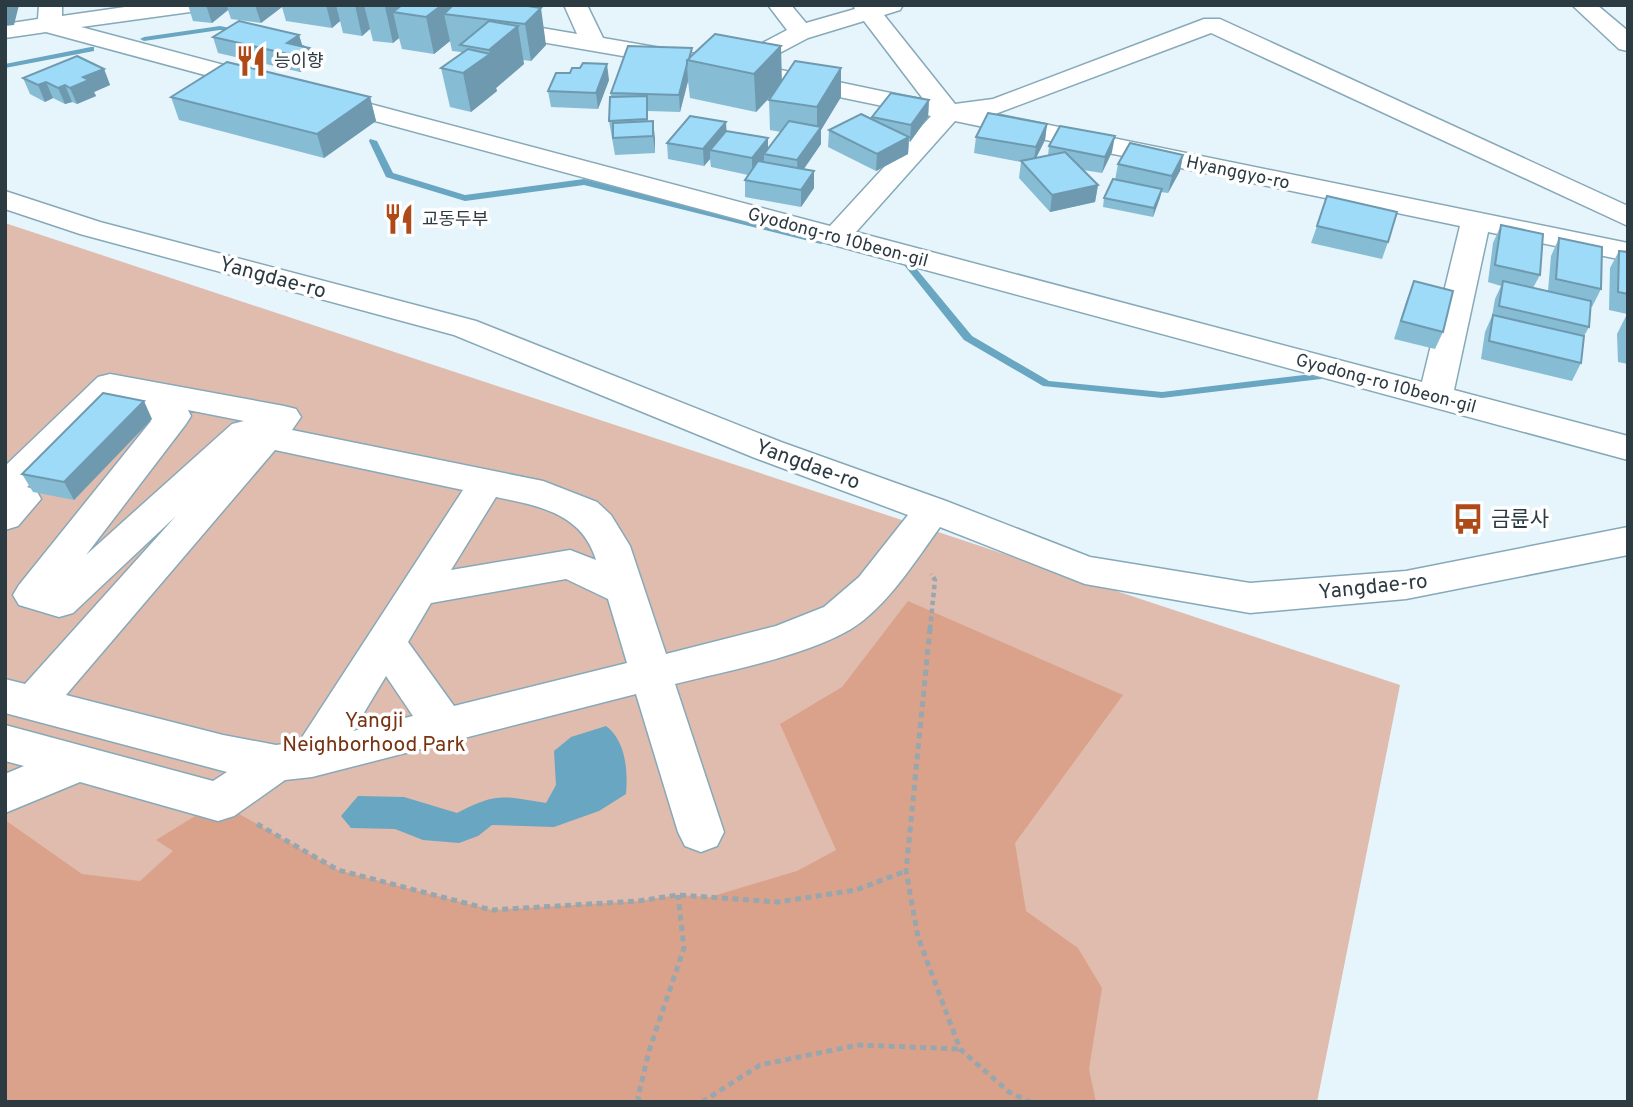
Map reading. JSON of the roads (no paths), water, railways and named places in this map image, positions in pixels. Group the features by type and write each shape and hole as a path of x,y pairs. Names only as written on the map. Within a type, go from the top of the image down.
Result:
{"main road":[{"path":"5,32 50,16 190,5"},
{"path":"575,5 594,44"},
{"path":"779,5 801,33"},
{"path":"1583,5 1628,44"},
{"path":"733,68 801,33 875,8 948,113"},
{"name":"Gyodong-ro 10beon-gil","path":"50,16 296,92 1628,448"},
{"name":"Hyanggyo-ro","path":"475,24 733,68 1628,252"},
{"path":"836,236 948,113 998,106 1212,24 1628,217"},
{"name":"Yangdae-ro","path":"5,199 90,228 465,328 768,450 933,510 1085,570 1250,598 1406,585 1628,541"},
{"path":"1436,396 1476,221"},
{"path":"5,486 110,385 284,416 282,440 19,700"},
{"path":"98,397 174,416 33,595 59,602 244,432 543,494 583,509 601,526 611,546 701,832"},
{"path":"294,761 386,643 487,482"},
{"path":"5,496 23,499 5,517"},
{"path":"5,743 219,802 294,761 784,640 838,618 873,587 933,510"},
{"path":"421,590 570,564 624,589"},
{"path":"386,643 444,726"},
{"path":"19,700 223,753 294,761"},
{"path":"5,794 79,763"}],"water":[{"path":"606,726 613,732 622,748 627,776 626,794 599,811 554,827 492,825 478,836 459,843 423,840 395,829 351,828 341,816 358,796 404,797 457,813 500,797 546,803 556,785 554,751 571,737"}],"waterway":[{"path":"144,39 220,28 241,31"},
{"path":"299,46 318,61"},
{"path":"5,66 91,49"},
{"path":"373,141 389,175 465,198 584,182 821,241"},
{"path":"896,260 907,263 968,338 1047,384 1162,395 1321,376"}],"place":[{"name":"능이향","path":"251,61"},
{"name":"교동두부","path":"399,219"},
{"name":"금륜사","path":"1468,519"}],"park label":[{"name":"Yangji Neighborhood Park","path":"374,732"}]}
